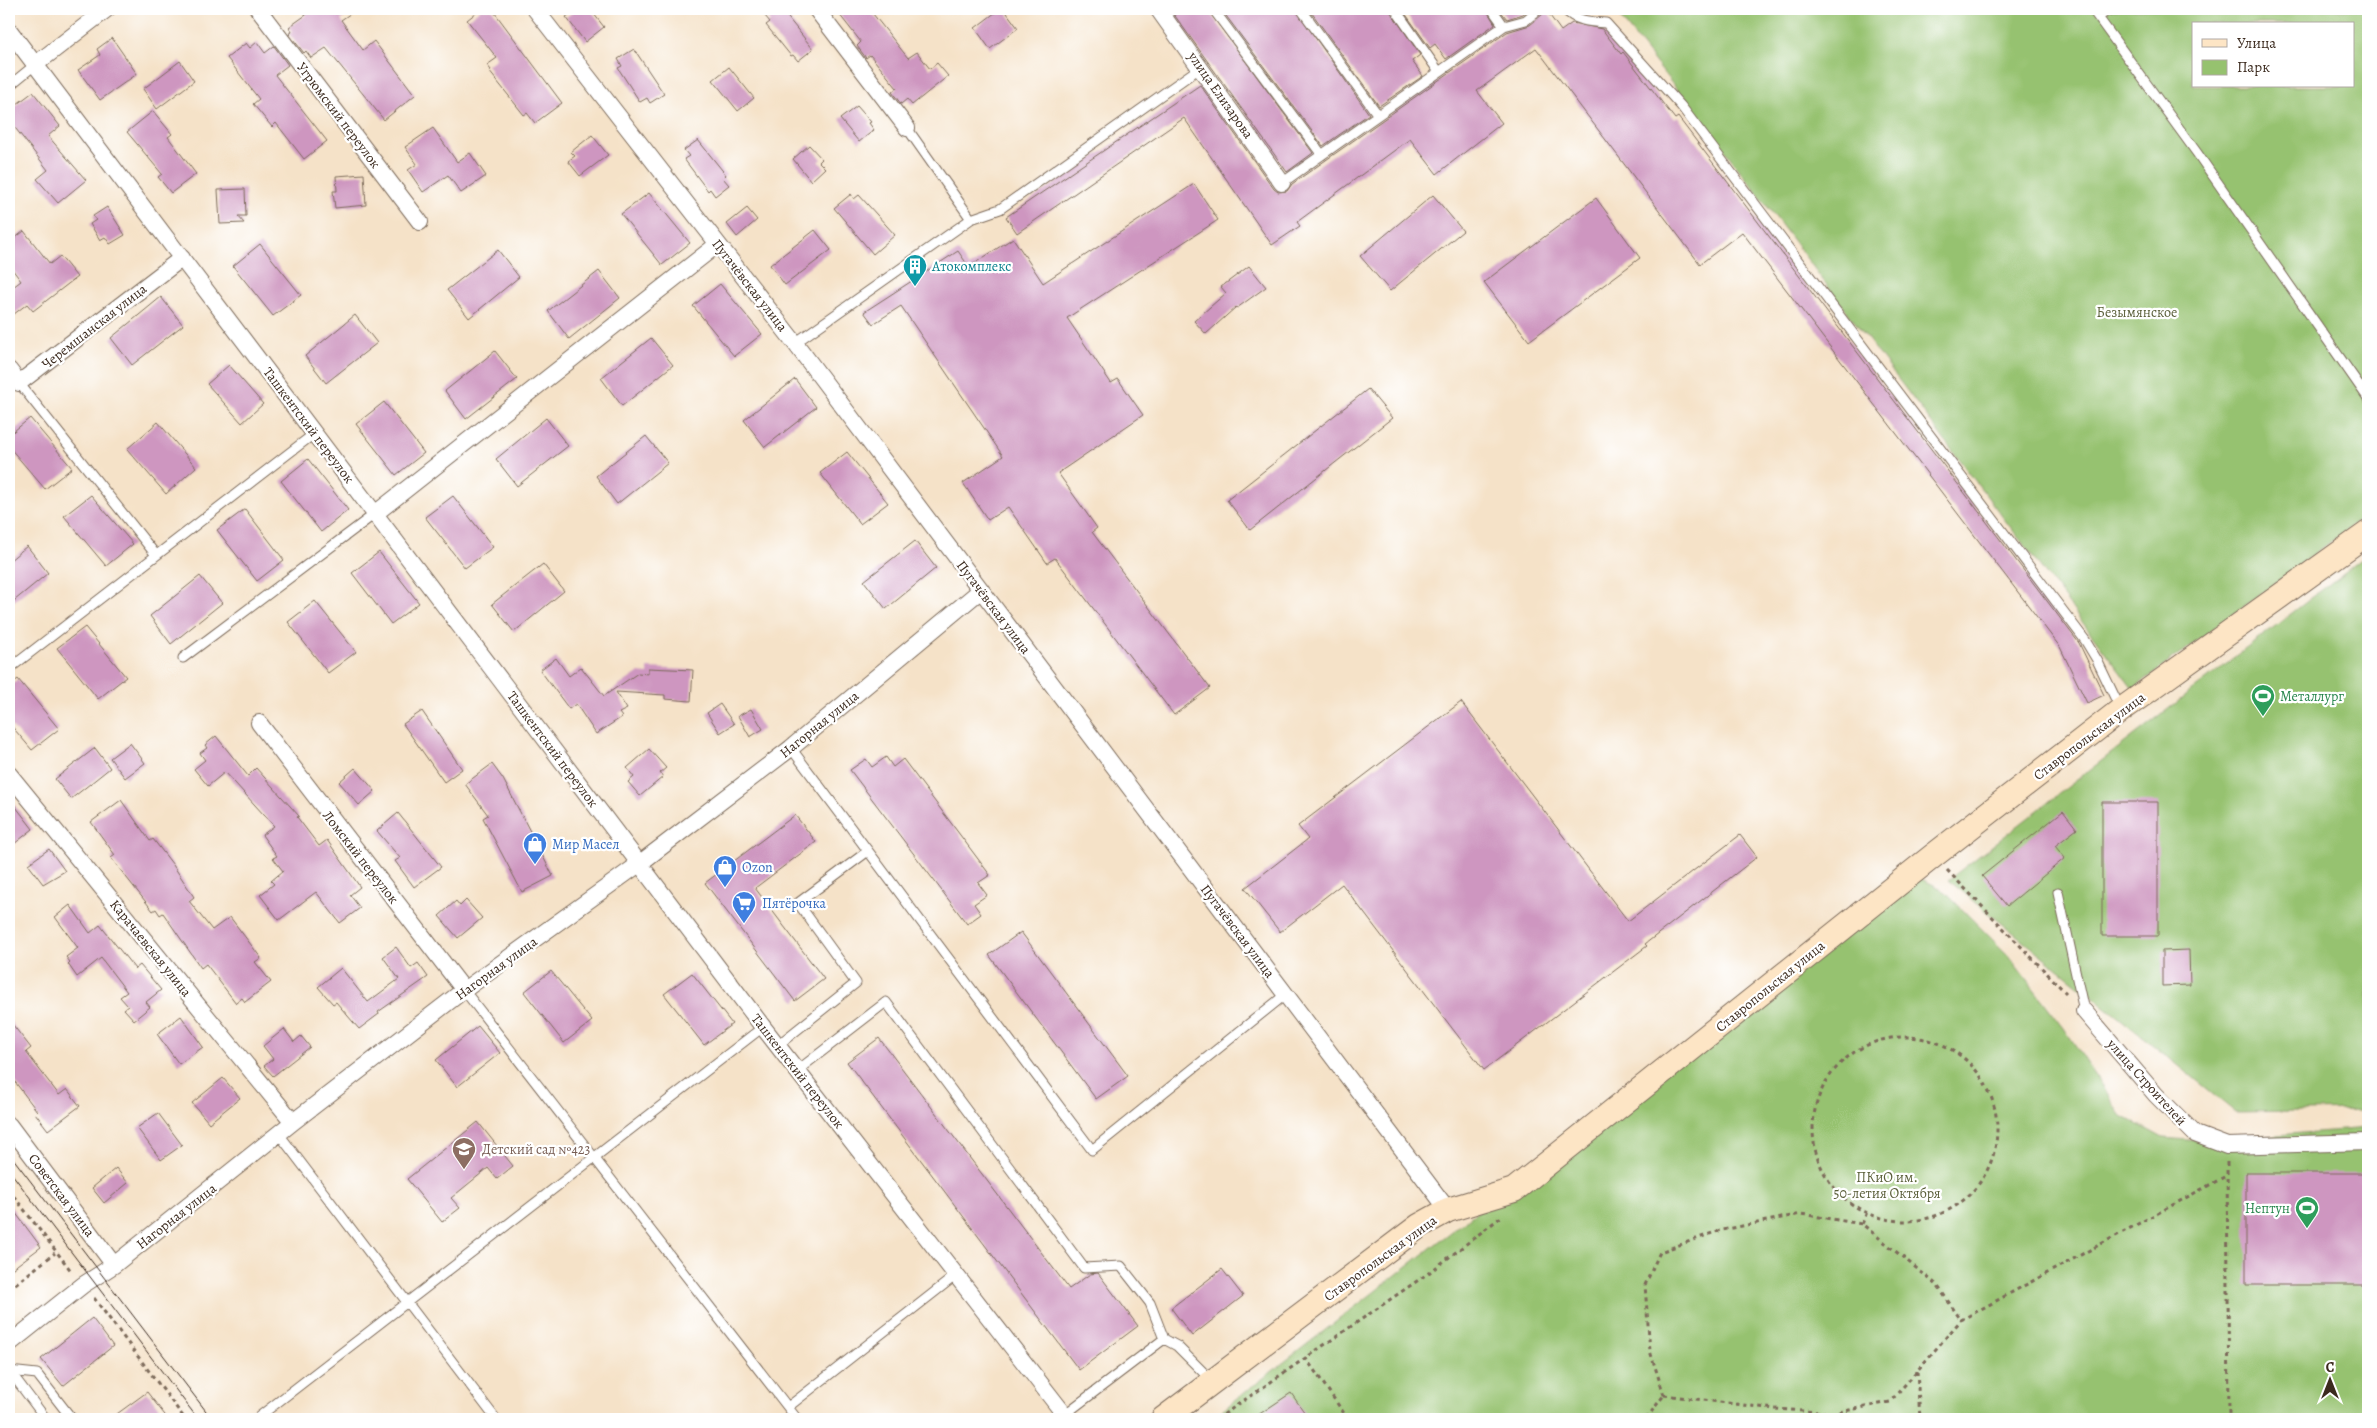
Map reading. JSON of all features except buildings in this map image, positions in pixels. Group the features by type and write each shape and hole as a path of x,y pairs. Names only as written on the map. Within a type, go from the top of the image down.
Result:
{"street":[{"path":"40,69 107,9"},
{"name":"Угрюмский переулок","path":"258,9 420,222"},
{"name":"Пугачёвская улица","path":"535,9 795,343 1448,1210"},
{"path":"816,9 907,128"},
{"name":"улица Елизарова","path":"1158,9 1282,183"},
{"name":"Ташкентский переулок","path":"9,30 763,1027 1066,1417"},
{"path":"376,513 718,244"},
{"name":"Черемшанская улица","path":"19,383 182,258"},
{"path":"9,370 19,383"},
{"name":"Ставропольская улица","path":"1163,1419 1419,1226 1448,1210 1514,1190 1933,856 2121,710 2368,533"},
{"name":"Нагорная улица","path":"9,1344 83,1286 114,1265 293,1122 464,990 639,864 791,748 981,590"},
{"name":"Ломский переулок","path":"259,723 464,990"},
{"name":"Карачаевская улица","path":"9,774 293,1122"},
{"name":"улица Строителей","path":"2084,1011 2156,1095 2195,1134 2227,1146 2368,1142"},
{"name":"Советская улица","path":"9,1125 114,1265"}],"lane":[{"path":"1213,9 1322,155"},
{"path":"1301,9 1378,115"},
{"path":"1395,9 1439,72"},
{"path":"1492,9 1504,26"},
{"path":"1282,183 1504,26 1526,20 1539,9"},
{"path":"1564,9 1569,14 1587,22 1606,23 1681,106 2085,640 2097,660 2121,710"},
{"path":"2092,9 2197,153 2368,398"},
{"path":"2098,17 2112,9"},
{"path":"795,343 971,219 1000,208 1201,67"},
{"path":"9,86 40,69"},
{"path":"907,128 971,219"},
{"path":"19,383 156,555"},
{"path":"9,669 315,433"},
{"path":"183,658 376,513"},
{"path":"791,748 1092,1150 1286,994"},
{"path":"778,1045 856,983 798,903 868,851"},
{"name":"улица Строителей","path":"2058,892 2084,1011"},
{"path":"464,990 797,1419"},
{"path":"798,1070 886,1002 1084,1268 1121,1266 1150,1303 1164,1339 1178,1346 1212,1382"},
{"path":"256,1419 763,1027"},
{"path":"279,1134 496,1419"},
{"path":"788,1407 955,1276"},
{"path":"1066,1417 1164,1339"},
{"path":"9,1371 46,1419"},
{"path":"9,1371 37,1374 72,1419"}],"path":[{"path":"1933,856 2084,1011"},
{"path":"1896,1038 1915,1038 1934,1042 1952,1050 1967,1061 1980,1075 1990,1092 1995,1110 1997,1129 1995,1148 1990,1166 1980,1183 1967,1197 1952,1208 1934,1216 1915,1220 1896,1220 1867,1212 1844,1197 1831,1183 1822,1166 1816,1148 1813,1129 1816,1110 1822,1092 1831,1075 1844,1061 1860,1050 1877,1042 1896,1038"},
{"path":"2227,1146 2229,1419"},
{"path":"1664,1395 1775,1409 1834,1413 1890,1402 1961,1320 2226,1176"},
{"path":"9,1190 55,1253 83,1286 185,1419"},
{"path":"1862,1224 1867,1212"},
{"path":"1664,1395 1650,1351 1646,1285 1660,1252 1718,1231 1802,1214 1862,1224 1937,1285 1961,1320"},
{"path":"9,1289 55,1253"},
{"path":"1305,1357 1348,1419"},
{"path":"1917,1370 1920,1419"},
{"path":"1646,1419 1664,1395"}],"green space":[{"name":"Безымянское","path":"1613,9 2368,9 2368,514 2133,689 1723,148"},
{"name":"Металлург","path":"2368,554 2368,1110 2236,1112 1948,880"},
{"name":"ПКиО им. 50-летия Октября","path":"1901,869 1942,889 2007,954 2064,1028 2121,1115 2163,1138 2200,1141 2368,1128 2368,1419 1211,1419 1681,1053"}],"tram line":[{"path":"9,1153 212,1419"},
{"path":"9,1170 198,1419"}],"place":[{"name":"Атокомплекс","path":"915,287"},
{"name":"Металлург","path":"2263,717"},
{"name":"Мир Масел","path":"535,865"},
{"name":"Ozon","path":"725,888"},
{"name":"Пятёрочка","path":"744,924"},
{"name":"Детский сад №423","path":"464,1170"},
{"name":"Нептун","path":"2307,1229"}]}
